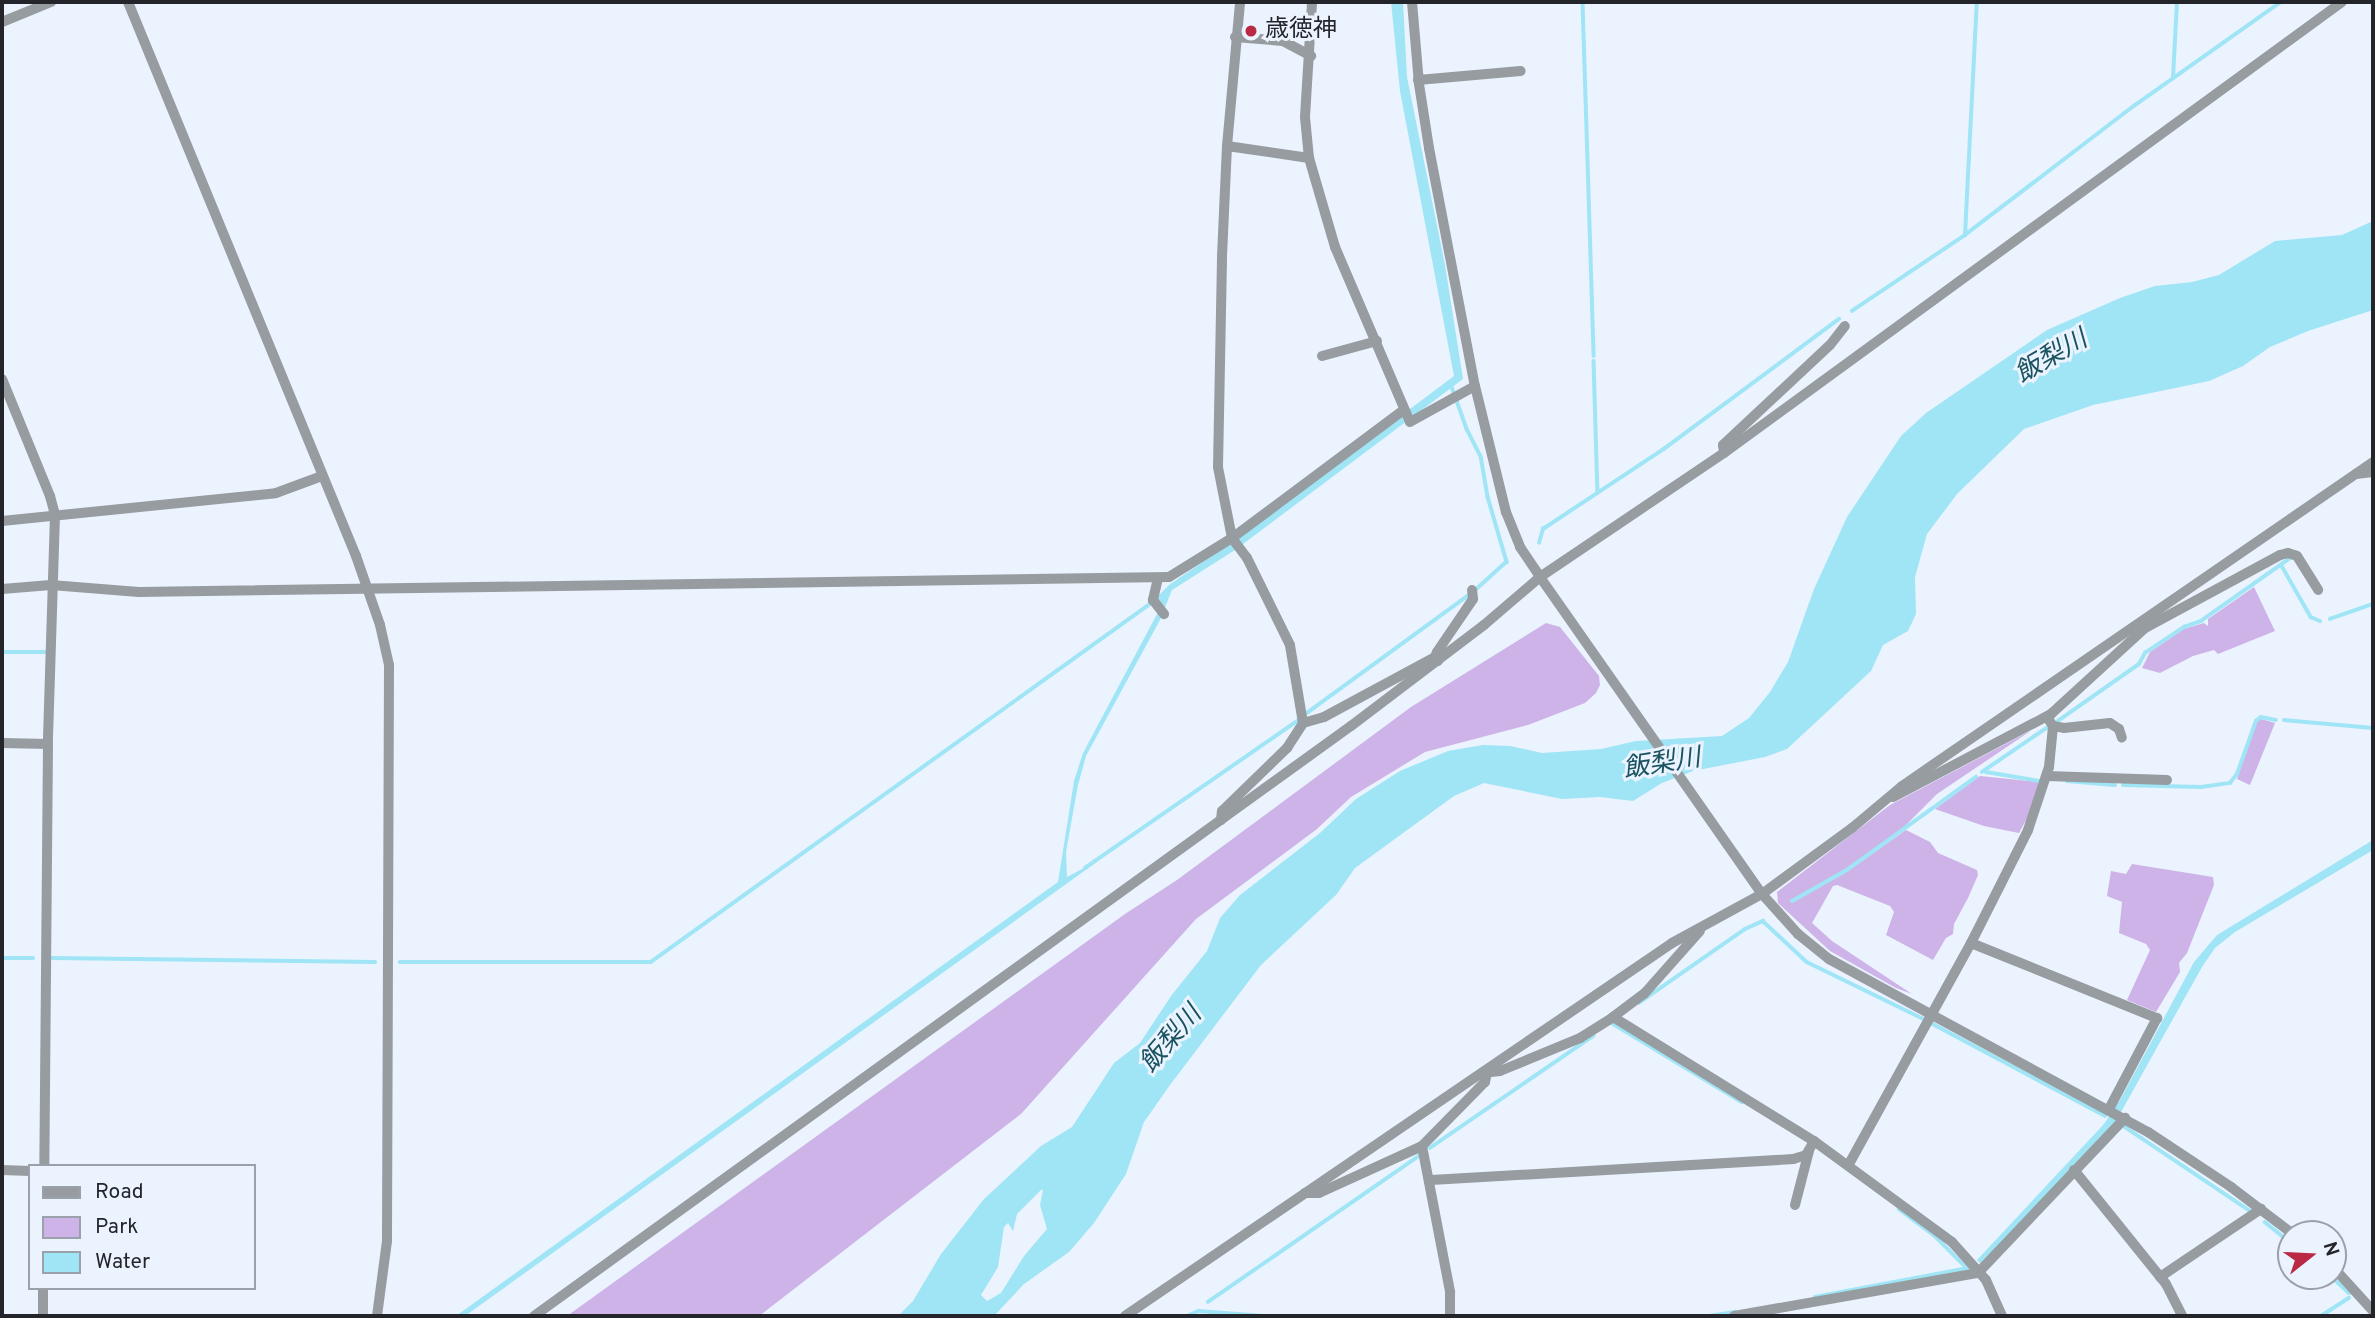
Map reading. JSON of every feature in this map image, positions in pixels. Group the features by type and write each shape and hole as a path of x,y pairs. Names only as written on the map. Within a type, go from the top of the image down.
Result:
{"street":[{"path":"2,22 51,2"},
{"path":"128,2 322,476 386,646 391,684 387,1241 377,1316"},
{"path":"1240,2 1227,146 1219,348 1219,467 1236,542 1290,645 1303,723"},
{"path":"1312,2 1311,56 1305,117 1309,158 1335,247 1406,414 1416,421 1458,393 1475,386"},
{"path":"1412,2 1418,80 1475,386 1506,512 1520,547 1762,894 1798,934 1829,959 2123,1117 2277,1222"},
{"path":"534,1316 1222,820 1543,580 1724,453 2342,2"},
{"path":"1235,37 1283,41 1311,56"},
{"path":"1418,80 1521,71"},
{"path":"1227,146 1309,158"},
{"path":"1724,453 1723,445 1830,345 1845,326"},
{"path":"1322,356 1377,341"},
{"path":"2,379 50,496 55,516 48,744 44,1164"},
{"path":"2,589 51,585 139,592 1158,578 1177,575 1236,542 1406,414"},
{"path":"1125,1316 1487,1072 1672,943 1700,931 1732,909 1762,894 1886,799 2373,462"},
{"path":"2356,474 2373,472"},
{"path":"2,521 276,493 322,476"},
{"path":"1886,799 1910,790 2050,721 2142,624 2285,553 2297,556 2318,590"},
{"path":"1157,607 1158,578"},
{"path":"1222,820 1222,811 1287,748 1303,723 1324,717 1437,659 1468,609 1473,592"},
{"path":"2050,721 2064,728 2110,723 2119,729 2122,738"},
{"path":"1849,1164 1971,943 2028,830 2047,776 2050,721"},
{"path":"2,743 48,744"},
{"path":"2047,776 2167,780"},
{"path":"1487,1072 1500,1071 1580,1038 1613,1017 1644,994 1700,931"},
{"path":"1971,943 2157,1018 2110,1110"},
{"path":"1613,1017 1849,1164 1952,1242 1977,1273 2002,1316"},
{"path":"1306,1194 1319,1193 1422,1146 1485,1082 1487,1072"},
{"path":"1734,1316 1977,1273 2123,1117"},
{"path":"1795,1205 1814,1141"},
{"path":"1422,1146 1431,1180 1450,1292 1450,1316"},
{"path":"1431,1180 1793,1159 1809,1152"},
{"path":"2,1170 28,1171"},
{"path":"2074,1170 2160,1277 2182,1316"},
{"path":"2160,1277 2261,1209"},
{"path":"2347,1282 2373,1311"},
{"path":"43,1290 43,1316"}],"green space":[{"path":"2254,587 2275,631 2218,654 2214,650 2193,656 2160,673 2142,668 2150,652 2184,629 2204,623 2208,626 2208,619"},
{"path":"1546,623 1560,627 1599,676 1600,685 1596,693 1585,703 1528,725 1425,752 1351,797 1317,829 1196,919 1021,1114 759,1316 567,1316 1125,914 1177,880 1411,707"},
{"path":"2261,719 2275,723 2250,785 2237,779 2256,722"},
{"path":"2032,730 1937,794 1904,827 1846,869 1791,900 1792,903 1848,871 1906,830 1930,842 1938,853 1977,870 1978,875 1954,924 1953,934 1946,938 1933,960 1886,935 1894,912 1890,906 1837,885 1833,886 1812,923 1832,941 1912,994 1896,988 1830,951 1778,903 1777,892 1890,805"},
{"path":"1980,776 2039,782 2031,811 2019,833 1984,826 1935,809"},
{"path":"2132,864 2213,877 2214,885 2187,953 2179,963 2180,972 2156,1012 2127,1000 2150,950 2146,944 2119,933 2122,902 2107,896 2111,871 2126,874"}],"water":[{"path":"1391,2 1403,2 1407,77 1445,265 1463,379 1235,550 1172,590 1160,620 1086,756 1078,785 1066,852 1067,877 1101,859 465,1316 456,1316 1058,882 1074,781 1083,753 1156,616 1160,607 1156,598 1169,585 1239,537 1454,376 1400,91"},
{"name":"飯梨川","path":"2373,221 2373,310 2308,331 2270,347 2243,366 2209,381 2093,405 2024,429 1957,494 1927,534 1915,577 1916,614 1908,631 1883,645 1871,671 1787,749 1765,757 1693,771 1662,783 1633,801 1600,797 1562,799 1484,783 1454,796 1355,868 1336,895 1261,965 1170,1085 1144,1122 1126,1174 1094,1223 1069,1252 1024,1284 994,1316 898,1316 913,1301 941,1254 984,1199 1041,1146 1072,1127 1114,1063 1140,1043 1171,996 1207,951 1220,918 1240,895 1320,833 1356,799 1400,771 1448,751 1483,745 1510,746 1542,753 1601,749 1636,741 1722,736 1749,718 1770,692 1788,662 1814,589 1847,517 1901,436 1926,413 2047,330 2120,298 2155,286 2192,282 2219,275 2275,241 2342,235","holes":["1043,1190 1040,1205 1047,1229 1024,1256 1001,1293 987,1301 981,1295 998,1267 1004,1227 1008,1223 1013,1231 1017,1214"]},
{"path":"2373,840 2373,850 2235,932 2215,948 2116,1121 1981,1264 1977,1260 2104,1124 2120,1100 2194,962 2217,935"}],"waterway":[{"path":"1583,2 1594,356"},
{"path":"1965,235 1977,2"},
{"path":"2173,78 2177,2"},
{"path":"1852,311 1965,235 2134,106 2281,2"},
{"path":"1539,543 1543,529 1664,449 1839,319"},
{"path":"1594,361 1598,492"},
{"path":"1451,384 1467,429 1481,456 1488,497 1507,562 1475,591"},
{"path":"2058,721 2139,664 2145,653 2184,627 2201,621 2289,559"},
{"path":"2282,566 2311,617 2320,621"},
{"path":"1307,713 1469,595"},
{"path":"400,962 651,962 1153,602"},
{"path":"2330,619 2373,604"},
{"path":"2,652 45,652"},
{"path":"2123,785 2201,787 2230,783 2237,774 2256,721 2261,717 2276,720"},
{"path":"1085,868 1299,720"},
{"path":"2284,720 2373,728"},
{"path":"1982,772 2048,727"},
{"path":"1986,772 2040,781"},
{"path":"1792,901 1847,870 1976,777"},
{"path":"2067,781 2115,785"},
{"path":"1639,1003 1745,929 1763,921 1807,962 1924,1019"},
{"path":"2,958 33,958"},
{"path":"52,958 375,962"},
{"path":"1612,1023 1742,1102"},
{"path":"1933,1024 2105,1116"},
{"path":"1430,1148 1593,1036"},
{"path":"2122,1125 2249,1210"},
{"path":"1208,1302 1419,1156"},
{"path":"1899,1209 1935,1236 1967,1268"},
{"path":"2265,1222 2277,1232"},
{"path":"1815,1297 1969,1268"},
{"path":"2346,1290 2349,1293"},
{"path":"2321,1316 2349,1298"},
{"path":"1187,1316 1199,1311 1263,1316"},
{"path":"1709,1316 1735,1312"}],"place":[{"name":"歳徳神","path":"1251,31"}]}
